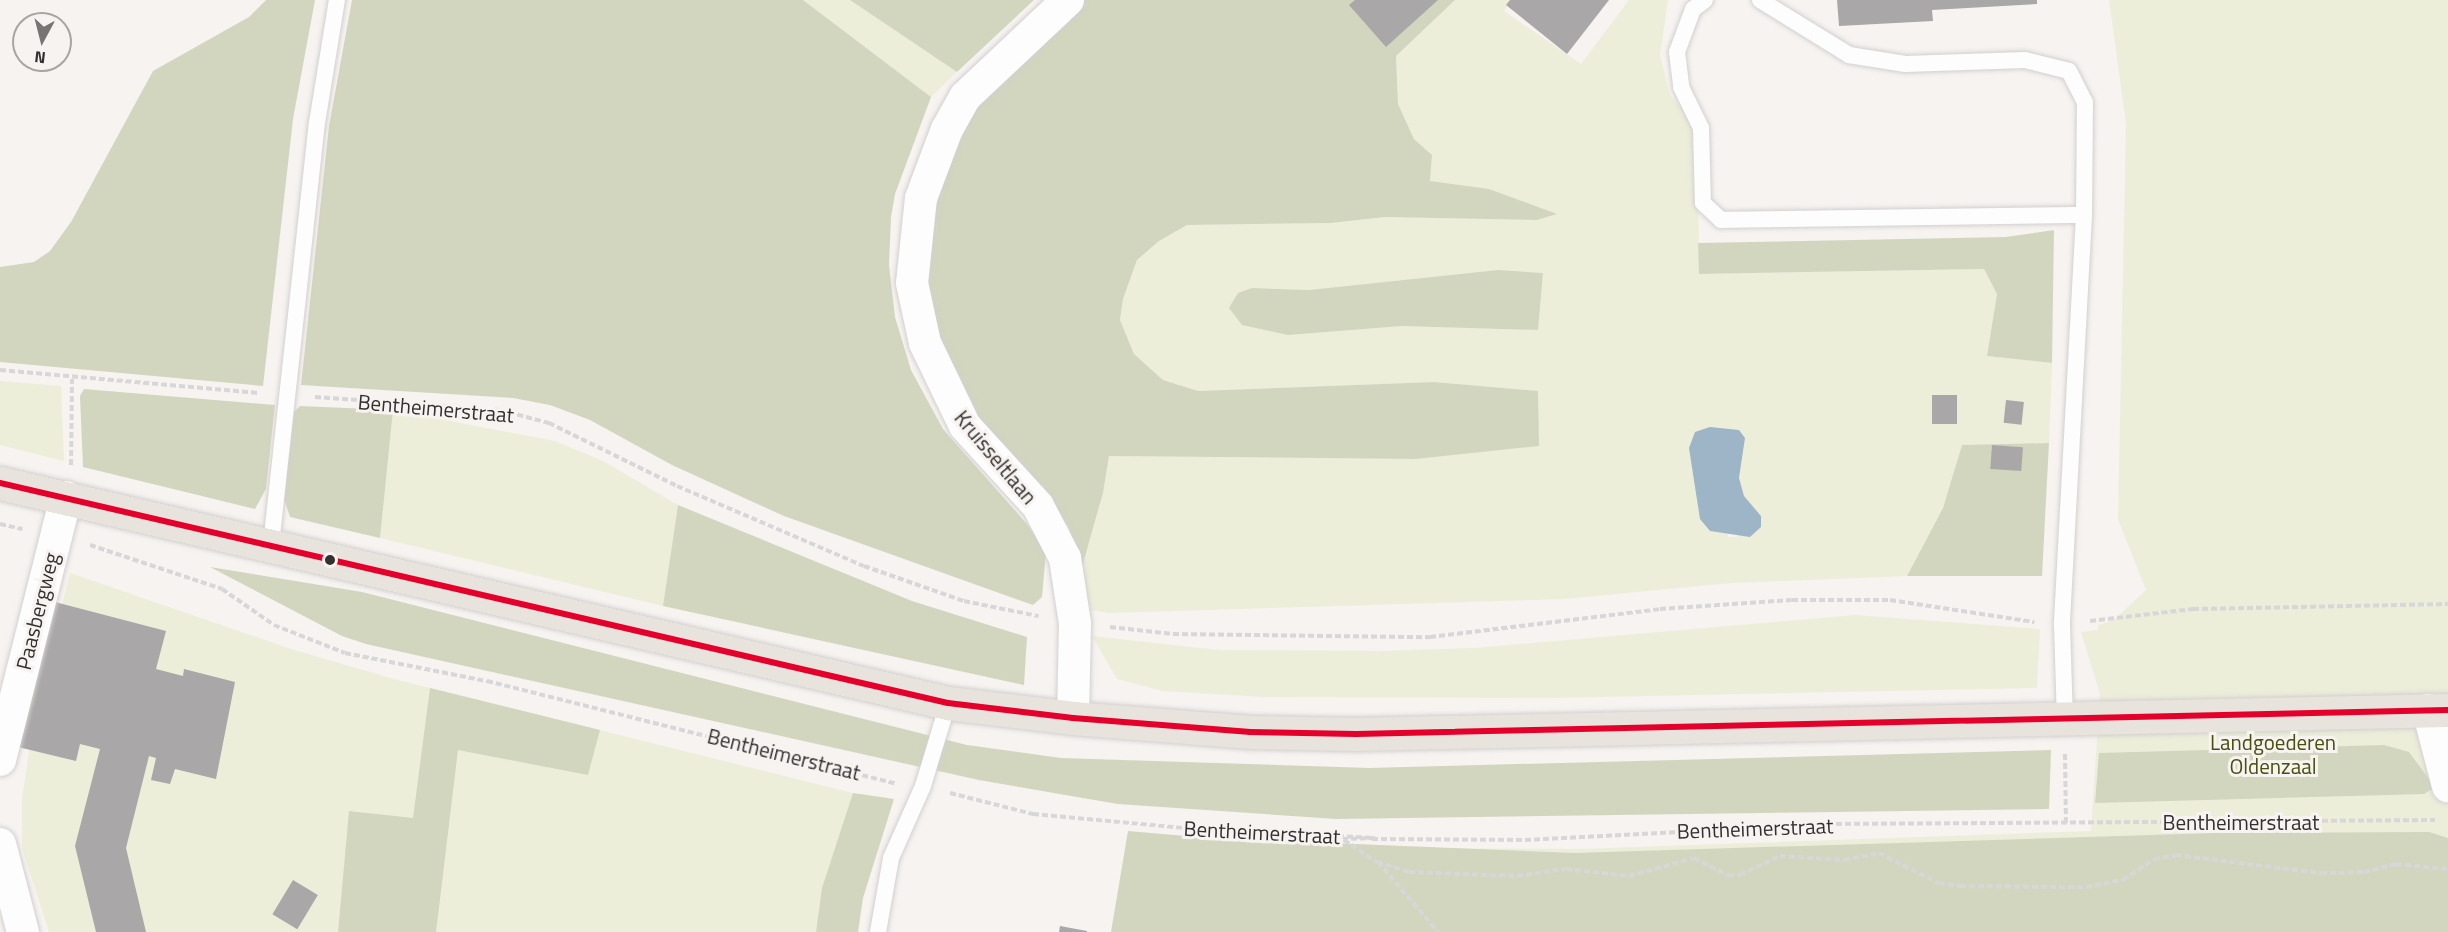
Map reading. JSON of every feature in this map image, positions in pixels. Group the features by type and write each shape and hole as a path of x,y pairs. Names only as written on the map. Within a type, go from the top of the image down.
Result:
{"main road":[{"path":"0,483 948,703 1073,718 1250,732 1356,734 2438,710"}],"street":[{"name":"Kruisseltlaan","path":"1068,0 965,96 947,129 921,198 912,283 925,343 965,426 1038,506 1054,531 1065,558 1075,623 1073,718"},
{"name":"Paasbergweg","path":"0,760 66,497"},
{"path":"2438,710 2448,786"},
{"path":"0,844 23,932"}],"lane":[{"path":"271,545 315,135 337,0"},
{"path":"1705,0 1693,9 1677,52 1681,87 1701,128 1703,203 1721,220 2084,215"},
{"path":"1760,0 1849,55 1905,64 2025,60 2068,71 2085,102 2084,215 2062,625 2065,718"},
{"path":"878,932 891,858 922,786 948,703"}],"path":[{"name":"Bentheimerstraat","path":"0,370 72,379 500,410 549,423 677,486 864,566 964,601 1075,623 1173,634 1430,637 1660,609 1814,600 1890,600 2062,625 2193,609 2448,604"},
{"path":"66,497 74,451 72,379"},
{"name":"Bentheimerstraat","path":"55,537 116,551 222,589 274,624 345,653 487,681 901,785 922,786 1033,814 1185,828 1375,838 1343,839"},
{"path":"2065,718 2066,823"},
{"name":"Bentheimerstraat","path":"1343,839 1525,840 1827,825 2437,820"},
{"path":"1343,839 1377,862 1438,932"},
{"path":"1377,862 1409,872 1431,874 1517,876 1566,869 1629,876 1694,858 1728,875 1754,870 1780,855 1844,860 1879,853 1940,883 2046,889 2123,880 2154,858 2176,855 2321,873 2364,872 2396,864 2448,869"}],"green space":[{"path":"266,0 315,0 293,119 263,386 0,362 0,267 34,262 50,251 71,222 153,71 249,17"},
{"path":"352,0 803,0 931,97 895,194 891,217 889,265 895,317 911,370 943,429 1027,524 1046,552 1042,597 1033,605 784,516 672,465 590,420 550,405 513,398 301,385 329,126"},
{"path":"803,0 850,0 957,72 931,97"},
{"path":"850,0 1034,0 957,72"},
{"path":"1078,0 1455,0 1396,56 1398,104 1414,139 1432,155 1430,181 1489,189 1557,214 1537,220 1385,217 1331,223 1187,225 1159,241 1137,260 1123,299 1120,320 1134,354 1163,380 1198,391 1434,382 1538,391 1539,446 1415,459 1109,456 1103,493 1082,567 1069,528 1043,487 1005,453 948,379 920,281 928,196 975,104"},
{"path":"1455,0 1512,0 1504,11 1581,64 1629,0 1668,0 1660,55 1670,95 1698,127 1699,274 1984,269 1997,294 1987,356 2052,363 2049,443 1962,445 1943,508 1907,576 1731,583 1564,599 1108,613 1089,610 1082,567 1103,493 1109,456 1415,459 1537,391 1434,382 1198,391 1163,380 1134,354 1120,320 1123,299 1137,260 1159,241 1187,225 1331,223 1385,217 1537,220 1556,214 1489,189 1430,182 1432,155 1414,139 1398,104 1396,56","holes":["1498,270 1543,273 1538,330 1401,326 1252,288 1309,290","1745,438 1739,478 1744,496 1761,516 1736,537 1728,537"]},
{"name":"Landgoederen Oldenzaal","path":"2109,0 2448,0 2448,932 1111,932 1210,839 1395,848 1578,849 2091,831 2100,694 2081,632 2098,630 2098,625 2114,620 2146,590 2118,519 2126,124"},
{"path":"2054,230 2052,363 1987,356 1997,294 1984,269 1699,274 1698,243 2006,237"},
{"path":"1498,270 1543,273 1538,330 1401,326 1288,335 1242,325 1229,308 1238,293 1252,288 1309,290"},
{"path":"0,381 61,386 64,461 0,445"},
{"path":"84,389 275,405 266,489 255,509 83,467 80,396"},
{"path":"300,406 393,410 380,538 290,517 284,499 294,412"},
{"path":"393,410 555,441 603,461 678,505 663,606 380,538"},
{"path":"2049,443 2042,576 1907,576 1943,508 1962,445"},
{"path":"678,505 912,601 1027,637 1024,685 663,606"},
{"path":"210,567 362,592 967,745 1061,758 1369,768 2051,750 2049,809 1336,819 1118,804 979,780 366,644 342,636"},
{"path":"70,573 294,650 394,679 853,793 816,932 353,932 369,813 350,811 338,932 49,932 22,848 22,800 33,722"},
{"path":"1855,615 2040,629 2037,688 1551,698 1264,697 1163,691 1117,679 1092,636 1219,650 1380,651 1475,648"},
{"path":"430,688 600,730 588,775 458,750 436,932 338,932 349,811 413,818"},
{"path":"2384,745 2409,752 2435,787 2424,794 2095,803 2099,753"},
{"path":"853,793 894,799 863,898 858,932 816,932 822,888"},
{"path":"1128,831 1209,838 1575,853 2214,833 2429,832 2448,838 2448,932 1111,932"}],"water":[{"path":"1710,427 1739,430 1745,438 1739,478 1744,496 1761,516 1761,527 1750,537 1710,531 1700,519 1689,448 1695,432"}],"building":[{"path":"1355,0 1438,0 1386,47 1349,5"},
{"path":"1510,0 1609,0 1567,54 1506,5"},
{"path":"1837,0 2037,0 2037,4 1932,10 1933,21 1839,26"},
{"path":"1932,395 1957,395 1957,424 1932,424"},
{"path":"2006,400 2024,402 2021,425 2004,423"},
{"path":"1992,445 2023,447 2021,471 1990,469"},
{"path":"55,602 166,631 156,669 183,676 184,669 235,682 216,779 175,769 170,784 151,780 156,758 149,756 126,848 146,932 96,932 75,846 100,749 80,744 76,761 18,747"},
{"path":"293,880 318,895 297,929 272,914"},
{"path":"1060,926 1087,931 1087,932 1059,932"}],"transit line":[{"path":"0,483 948,703 1073,718 1250,732 1356,734 2448,710"}]}
